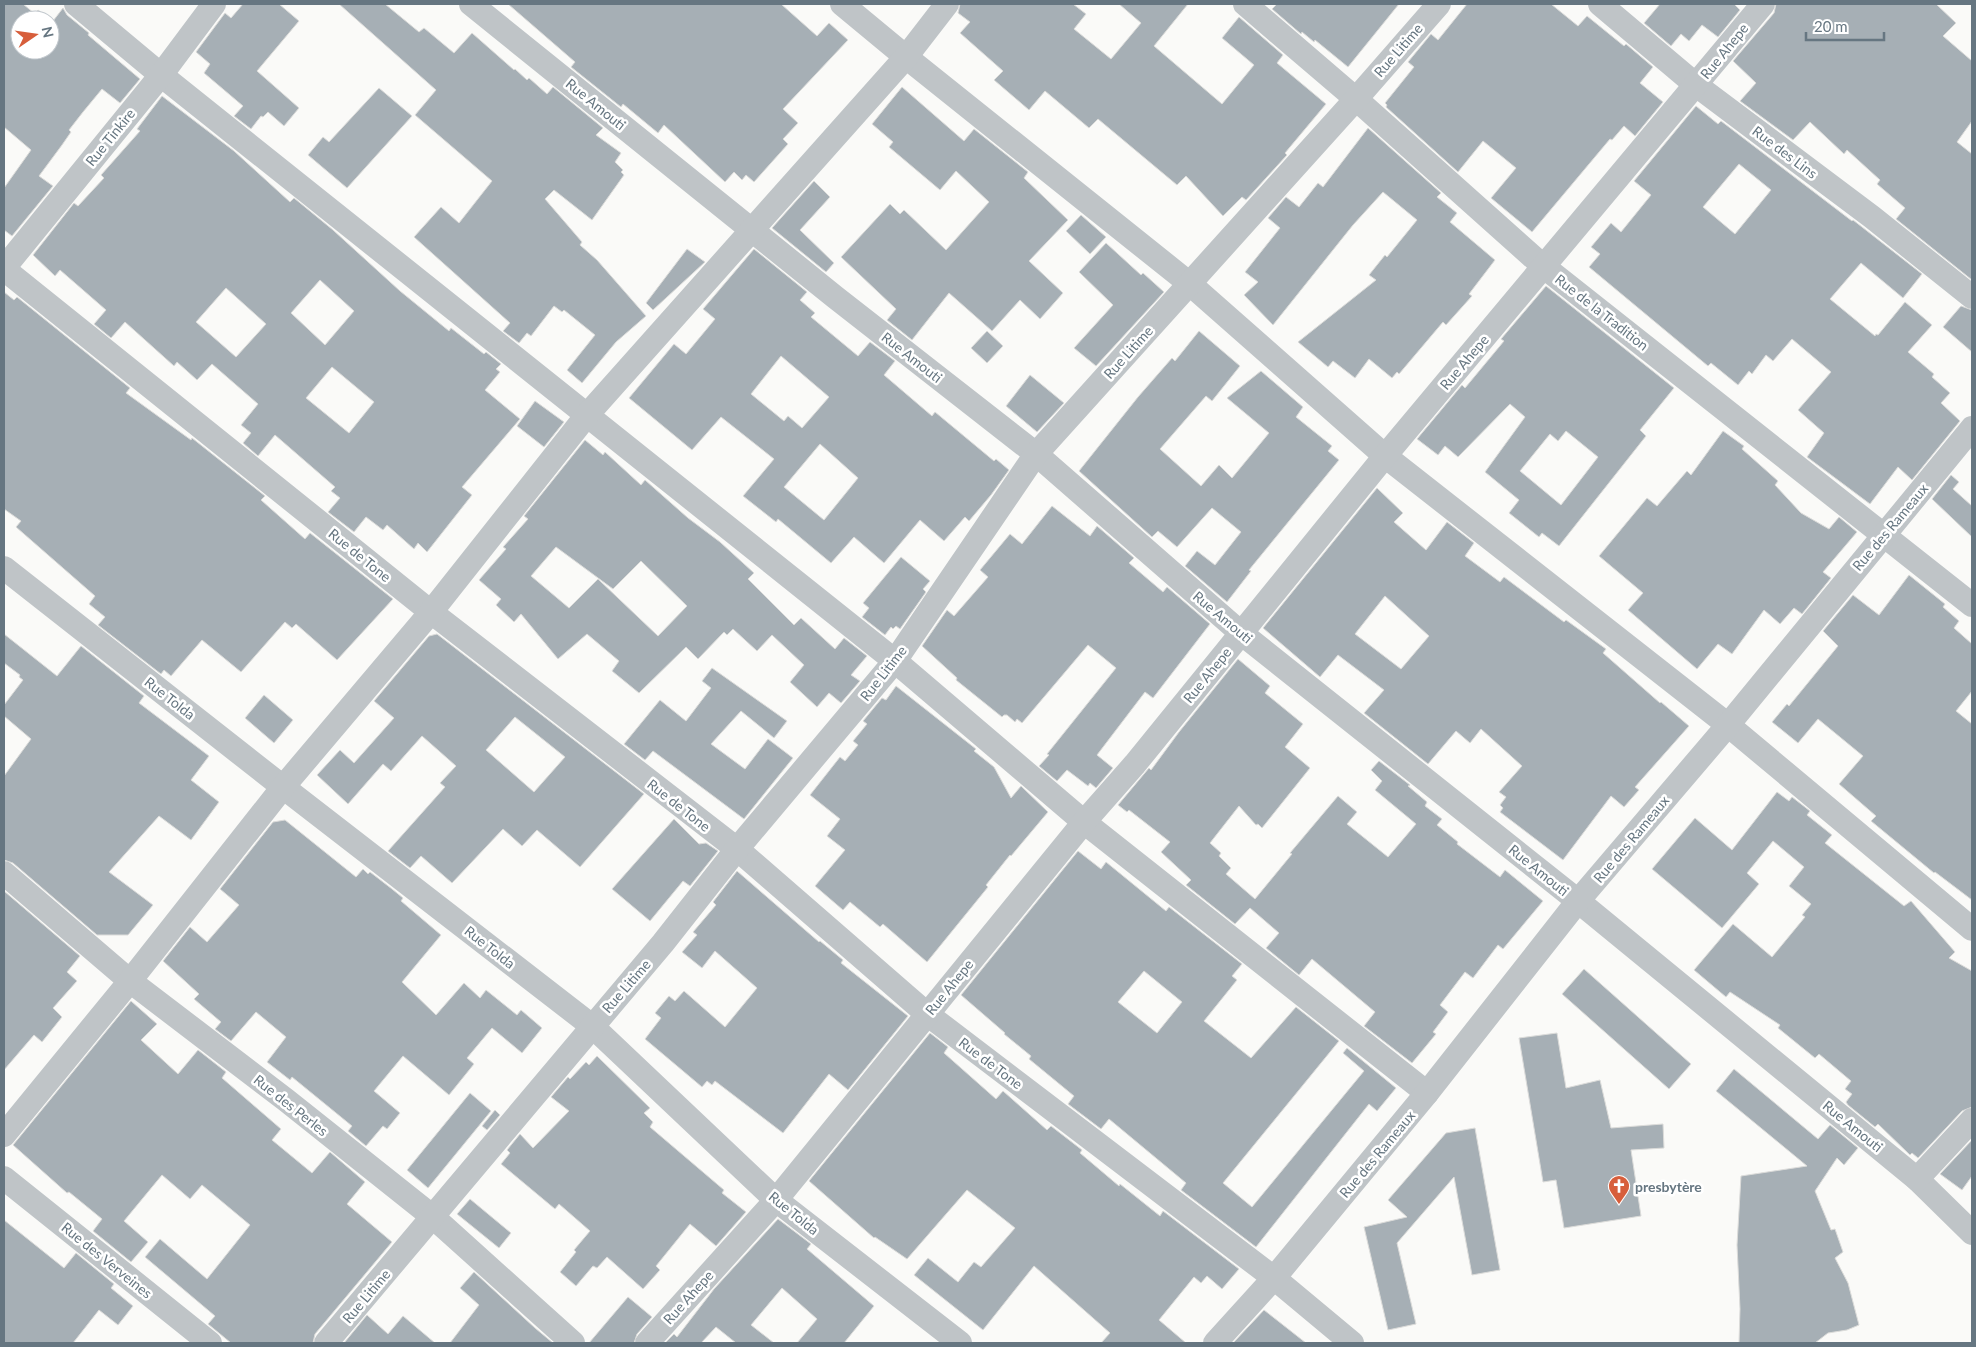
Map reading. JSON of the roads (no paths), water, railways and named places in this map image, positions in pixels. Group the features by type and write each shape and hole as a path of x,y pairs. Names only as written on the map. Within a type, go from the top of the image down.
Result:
{"street":[{"path":"76,4 160,75 895,661 1084,822 1427,1093"},
{"name":"Rue Tinkire","path":"4,268 160,75 214,4"},
{"name":"Rue Amouti","path":"471,4 754,230 842,303 1036,454 1241,633 1578,901 1917,1179 1972,1233"},
{"path":"842,4 1190,284 1385,456 1728,725 1972,929"},
{"path":"4,1134 130,981 283,787 430,612 587,415 754,230 906,57 946,4"},
{"name":"Rue de la Tradition","path":"1245,4 1356,99 1544,266 1972,605"},
{"name":"Rue Litime","path":"326,1343 663,943 737,850 895,661 1036,454 1356,99 1439,4"},
{"name":"Rue des Lins","path":"1600,4 1696,85 1872,217 1972,297"},
{"name":"Rue Ahepe","path":"647,1343 776,1200 1084,822 1135,764 1385,456 1763,4"},
{"name":"Rue de Tone","path":"4,268 430,612 737,850 927,1014 1274,1278 1352,1343"},
{"name":"Rue des Rameaux","path":"1215,1343 1274,1278 1427,1093 1578,901 1728,725 1972,428"},
{"name":"Rue Tolda","path":"4,568 592,1026 776,1200 960,1343"},
{"name":"Rue des Perles","path":"4,873 130,981 286,1100 433,1217 572,1343"},
{"path":"1917,1179 1972,1120"},
{"name":"Rue des Verveines","path":"4,1178 210,1343"}],"place":[{"name":"presbytère","path":"1619,1205"}]}
